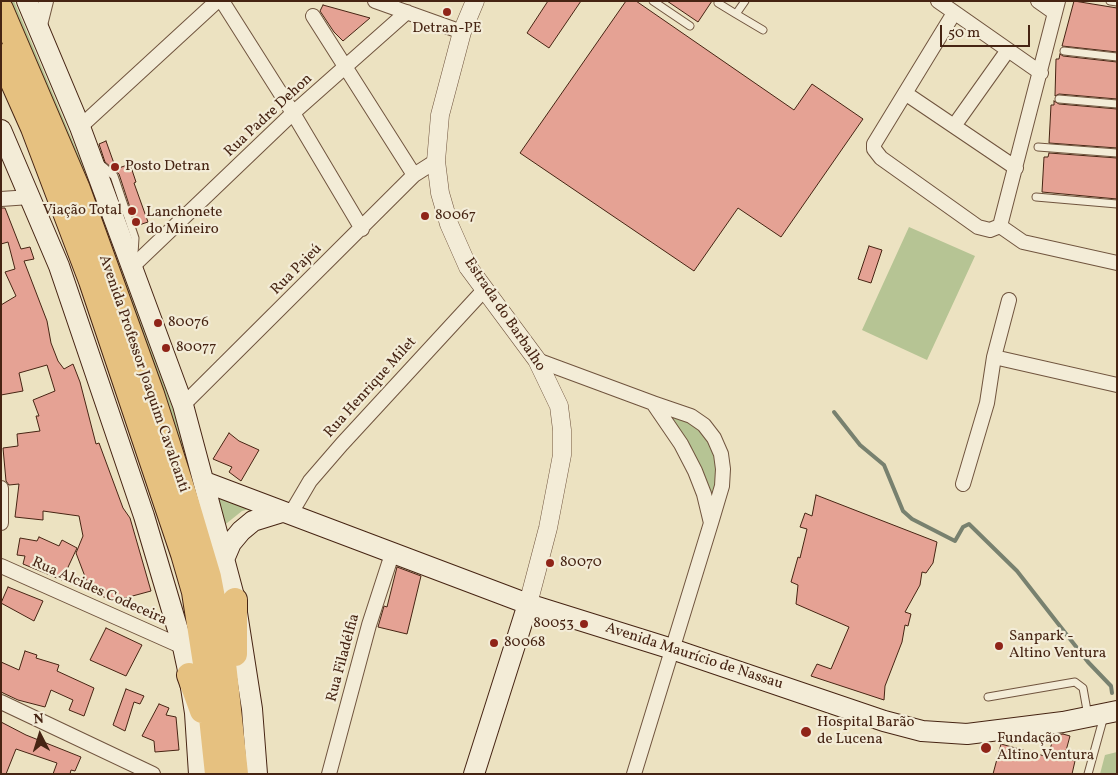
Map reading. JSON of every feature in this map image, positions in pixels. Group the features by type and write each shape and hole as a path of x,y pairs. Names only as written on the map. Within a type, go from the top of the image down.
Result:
{"highway":[{"name":"Avenida Professor Joaquim Cavalcanti","path":"1,9 78,189 152,394 186,500 211,587 222,645 229,758"},
{"name":"Avenida Professor Joaquim Cavalcanti","path":"1,56 33,128 91,281 183,554 194,592 206,670 229,758"},
{"path":"217,774 229,758 235,600"},
{"path":"189,675 229,758"}],"main road":[{"name":"Avenida Professor Joaquim Cavalcanti","path":"27,1 92,156 183,405 235,600 252,709 257,774"},
{"path":"1,130 59,266 144,516 183,647 189,675 195,713 199,774"},
{"name":"Avenida Maurício de Nassau","path":"205,482 393,551 528,604 672,648 884,721 922,731 967,734 992,733 1104,713"},
{"path":"225,557 231,543 253,521 286,513"},
{"name":"Estrada do Barbalho","path":"474,774 528,604"}],"street":[{"path":"39,29 46,1"},
{"path":"80,127 217,1"},
{"path":"222,1 294,113 362,229"},
{"path":"376,1 462,32"},
{"name":"Estrada do Barbalho","path":"475,1 462,32 440,115 436,161 440,193 448,224 468,268 537,360 559,406 562,430 562,455 548,528 528,604"},
{"path":"938,1 1042,73"},
{"path":"1000,226 1042,73 1057,7 1038,1"},
{"name":"Rua Padre Dehon","path":"133,265 294,113 407,12"},
{"path":"954,13 874,144 875,152 970,222 990,230 1000,226"},
{"path":"313,16 414,175"},
{"path":"954,126 1008,50"},
{"path":"905,93 1016,168"},
{"name":"Rua Pajeú","path":"183,405 362,229 414,175 436,161"},
{"path":"1,200 30,197"},
{"path":"1000,226 1023,242 1117,263"},
{"name":"Rua Henrique Milet","path":"286,513 310,481 342,444 484,290"},
{"path":"963,484 987,403 994,357 1009,300"},
{"path":"994,357 1117,385"},
{"path":"537,360 691,416 704,425 714,438 721,454 723,468 722,486 634,774"},
{"path":"653,402 681,444 695,471 704,494 711,523"},
{"path":"1,488 1,523"},
{"name":"Rua Filadélfia","path":"329,774 369,625 393,551"},
{"name":"Rua Alcides Codeceira","path":"1,566 183,647"},
{"path":"1,702 153,774"}],"lane":[{"path":"653,1 690,26"},
{"path":"736,14 745,1"},
{"path":"1110,1 1117,2"},
{"path":"718,3 763,30"},
{"path":"1064,51 1117,57"},
{"path":"1059,99 1117,104"},
{"path":"1038,147 1117,153"},
{"path":"1036,197 1117,204"},
{"path":"988,697 1077,683 1104,713 1088,774"}],"green space":[{"path":"5,1 14,1 82,163 191,458 217,579"},
{"path":"909,227 975,256 927,360 862,330"},
{"path":"663,409 680,410 714,443 717,461 716,487 710,504"},
{"path":"216,492 261,506 242,511 222,527"},
{"path":"1117,752 1117,774 1100,774 1105,755"}],"building":[{"path":"548,1 581,1 549,48 527,33"},
{"path":"626,1 636,1 794,110 812,84 863,119 781,237 738,208 694,271 520,153"},
{"path":"667,1 712,1 698,22"},
{"path":"1074,1 1117,8 1117,52 1062,46"},
{"path":"323,5 370,18 343,41 334,32 320,11"},
{"path":"1060,54 1063,56 1117,62 1117,99 1059,94 1055,96 1056,59 1059,59"},
{"path":"1054,101 1059,104 1117,109 1117,148 1049,143 1051,105 1054,105"},
{"path":"106,141 116,169 130,164 136,182 134,183 148,222 136,226 119,174 105,162 99,144"},
{"path":"1049,153 1117,158 1117,199 1042,192 1044,157 1048,157"},
{"path":"1,208 5,208 21,249 30,247 34,259 24,261 47,321 51,343 58,361 64,369 73,364 80,382 96,444 99,443 123,508 130,518 151,591 114,601 99,595 89,587 76,553 83,536 79,516 43,511 43,520 15,517 19,484 9,485 6,481 3,448 18,446 17,434 40,431 36,416 39,416 33,400 55,391 47,365 19,373 23,391 1,395 1,305 16,296 5,272 15,269 8,242 1,244"},
{"path":"869,246 882,250 871,283 858,279"},
{"path":"229,433 239,441 259,450 241,481 229,472 232,467 213,459"},
{"path":"816,495 937,542 933,563 926,573 922,572 920,585 905,612 911,614 908,626 905,625 902,642 885,686 884,700 811,676 817,664 831,669 849,627 796,604 798,585 791,582 798,557 800,558 807,529 800,527 805,513 812,516"},
{"path":"39,537 59,546 62,540 77,548 62,580 23,564 25,556 17,555 20,538 37,541"},
{"path":"397,567 421,576 407,634 378,627 384,606 387,607"},
{"path":"8,587 43,601 34,621 1,603"},
{"path":"106,628 142,645 126,676 90,660"},
{"path":"25,651 37,655 36,658 59,665 57,671 94,688 84,716 69,710 73,700 51,690 45,707 18,700 1,692 1,662 19,670"},
{"path":"126,689 144,696 140,704 134,702 125,731 113,725"},
{"path":"159,704 169,708 166,715 176,717 179,750 155,752 154,741 142,736"},
{"path":"1,722 26,735 81,757 75,771 71,770 70,774 53,774 57,763 16,749 6,774 1,774"},
{"path":"1063,734 1070,736 1064,758 1075,761 1072,774 993,774 1001,744 1048,757 1054,735"}],"waterway":[{"path":"834,412 860,445 884,465 903,511 912,519 955,541 963,527 969,524 1017,571 1088,662 1111,686 1112,693"}],"place":[{"name":"Detran-PE","path":"447,12"},
{"name":"Posto Detran","path":"115,167"},
{"name":"Viação Total","path":"132,211"},
{"name":"80067","path":"425,216"},
{"name":"Lanchonete do Mineiro","path":"136,222"},
{"name":"80076","path":"158,323"},
{"name":"80077","path":"166,348"},
{"name":"80070","path":"550,563"},
{"name":"80053","path":"584,624"},
{"name":"80068","path":"494,643"},
{"name":"Sanpark - Altino Ventura","path":"999,646"},
{"name":"Hospital Barão de Lucena","path":"806,732"},
{"name":"Fundação Altino Ventura","path":"986,748"}]}
